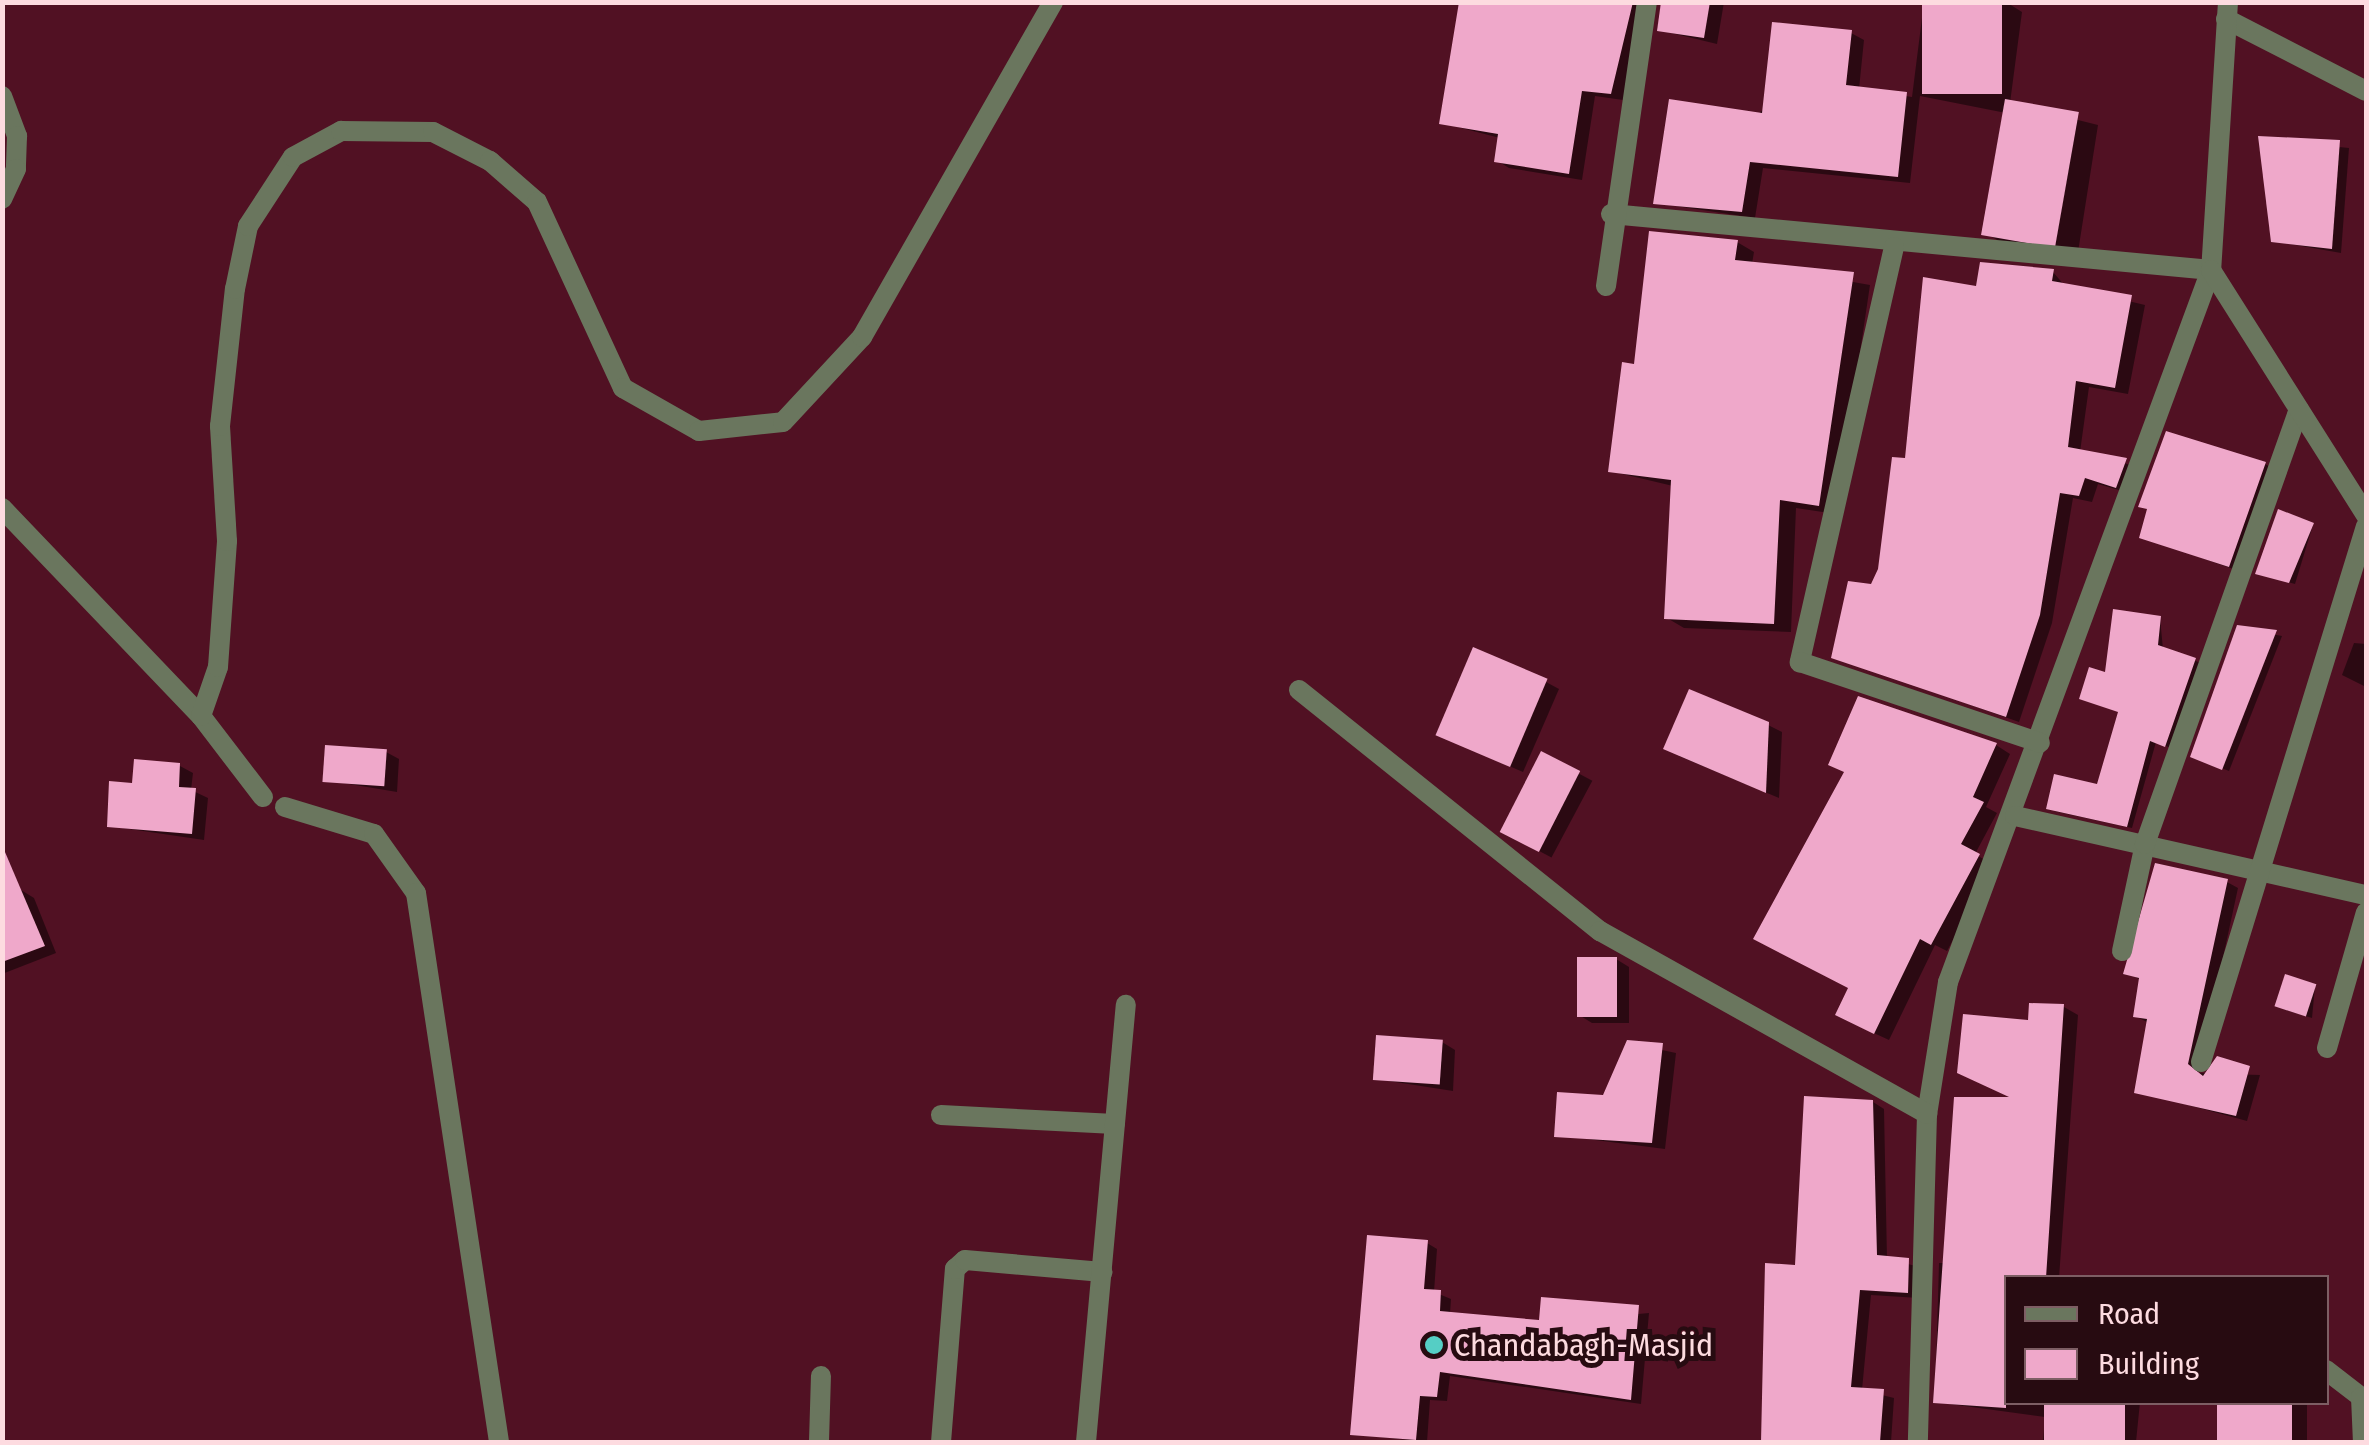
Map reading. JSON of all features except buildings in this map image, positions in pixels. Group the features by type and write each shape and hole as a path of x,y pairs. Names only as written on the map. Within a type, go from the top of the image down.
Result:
{"street":[{"path":"202,716 219,649 227,542 220,426 235,289 248,226 293,157 341,131 434,132 490,160 537,202 622,388 699,432 784,422 862,338 1052,2"},
{"path":"1606,286 1612,214 1648,2"},
{"path":"1918,1442 1927,1114 1948,982 2016,816 2211,270 2227,11 2366,92"},
{"path":"2,96 16,153 2,199"},
{"path":"1612,214 1894,247 2211,270"},
{"path":"1894,247 1800,662 2040,743"},
{"path":"2211,270 2366,514"},
{"path":"2122,951 2144,844 2299,410"},
{"path":"2,508 202,716 263,797"},
{"path":"2201,1062 2366,526"},
{"path":"1300,690 1600,932 1927,1114"},
{"path":"284,807 374,834 416,893 500,1442"},
{"path":"2016,816 2366,894"},
{"path":"2327,1048 2366,912"},
{"path":"1086,1442 1126,1005"},
{"path":"941,1115 1116,1124"},
{"path":"941,1442 955,1268 964,1260 1102,1272"},
{"path":"2329,1372 2362,1397 2363,1442"},
{"path":"819,1442 821,1376"}],"place":[{"name":"Chandabagh-Masjid","path":"1434,1345"}]}
